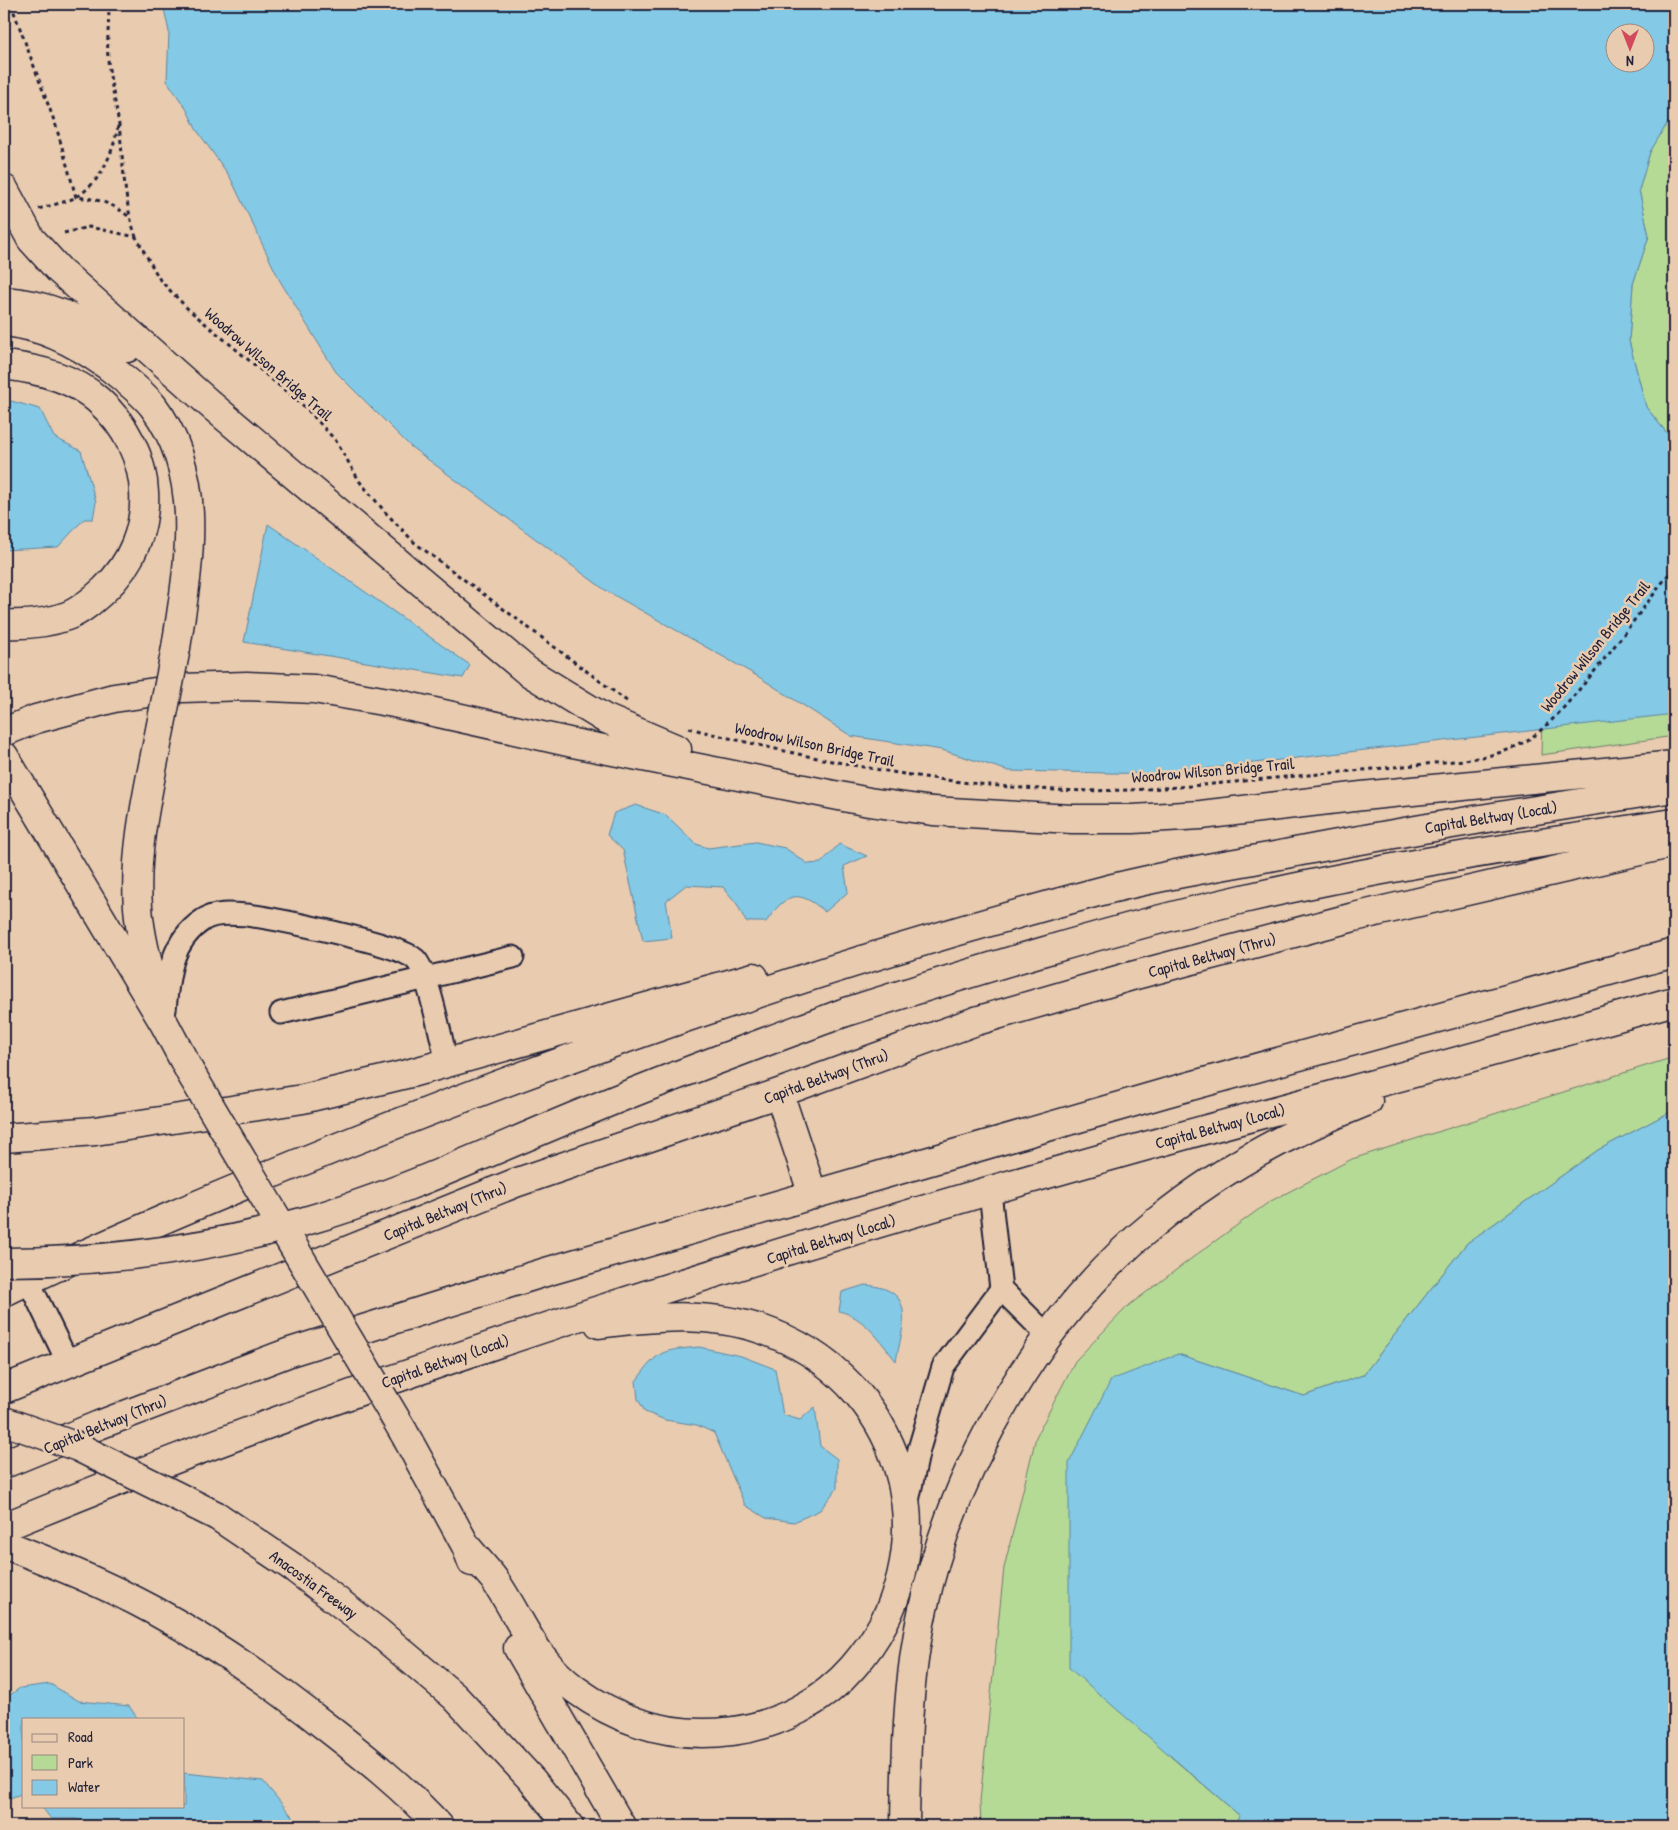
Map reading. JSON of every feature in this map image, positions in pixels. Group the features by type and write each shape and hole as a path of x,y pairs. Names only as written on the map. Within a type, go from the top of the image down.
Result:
{"highway":[{"path":"4,189 31,239 59,270 211,405 527,671 604,718 645,738 781,783"},
{"path":"4,301 18,302 63,314 102,331 211,405"},
{"path":"4,322 55,335 88,351 124,379 153,406 175,443 186,481 191,526 189,562 176,648 144,814 139,859 138,906 144,945 164,1023"},
{"path":"4,365 29,368 65,379 98,399 122,426 137,454 145,486 144,516 136,545 117,577 92,600 68,616 34,624 4,624"},
{"path":"4,732 36,719 114,698 182,688 247,686 314,689 394,703 573,742 869,802 933,811 999,817 1133,819 1201,815 1362,796 1674,765"},
{"path":"4,756 164,1023 190,1072 403,1431 466,1546 481,1586 621,1826"},
{"name":"Capital Beltway (Local)","path":"4,1292 222,1194 538,1069 748,997 1097,892 1379,836 1674,788"},
{"path":"4,1262 51,1262 140,1254 212,1243 302,1222 388,1192 660,1081 844,1013 960,975 1114,931 1243,899 1384,869 1674,824"},
{"name":"Capital Beltway (Thru)","path":"4,1389 515,1182 779,1093 976,1021 1128,977 1354,917 1674,843"},
{"path":"4,1138 95,1131 294,1100 447,1063 889,941 1097,892"},
{"name":"Capital Beltway (Thru)","path":"4,1464 99,1425 290,1352 549,1271 1328,1047 1674,953"},
{"name":"Capital Beltway (Local)","path":"4,1527 195,1450 496,1343 828,1239 1189,1134 1492,1053 1674,1001"},
{"path":"905,1826 909,1702 922,1610 941,1543 969,1471 1005,1399 1048,1336 1098,1278 1148,1230 1208,1184 1268,1146 1322,1119 1492,1053"},
{"path":"779,1093 813,1195"},
{"path":"466,1546 494,1580 539,1656 575,1689 615,1714 636,1724 681,1733 717,1733 760,1726 794,1712 832,1688 864,1655 888,1615 903,1572 908,1536 907,1506 895,1458 875,1418 863,1401 848,1382 816,1355 771,1332 729,1321 668,1316 589,1325 496,1343"},
{"name":"Anacostia Freeway","path":"4,1421 78,1447 217,1516 294,1568 378,1632 455,1697 532,1780 569,1826"},
{"path":"4,1536 79,1496"},
{"path":"4,1544 72,1570 153,1610 221,1651 288,1696 364,1756 439,1826"}],"lane":[{"path":"164,1023 168,970 178,947 191,929 204,918 219,915 247,915 380,944 404,952 417,960 426,980 447,1063"},
{"path":"281,1013 426,980 513,957"},
{"path":"990,1192 1001,1289 1048,1336"},
{"path":"28,1280 68,1363"},
{"path":"907,1506 919,1449 943,1367 1001,1289"}],"path":[{"path":"11,4 56,126 76,197"},
{"name":"Woodrow Wilson Bridge Trail","path":"109,4 107,36 109,68 119,123 128,216 136,237 160,280 188,310 307,409 336,441 360,482 386,514 415,543 633,704"},
{"path":"76,197 102,172 115,143 119,123"},
{"path":"36,210 76,197 98,199 113,204 128,216"},
{"path":"64,233 89,226 136,237"},
{"path":"4,254 10,252"},
{"name":"Woodrow Wilson Bridge Trail","path":"682,726 895,774 972,784 1058,790 1129,790 1218,784 1490,756 1528,740 1548,724 1607,656 1674,567"}],"green space":[{"path":"1673,112 1674,442 1646,407 1629,341 1633,284 1649,236 1639,190 1650,152"},
{"path":"1674,547 1674,736 1541,755 1542,714"},
{"path":"1674,1057 1674,1110 1598,1150 1467,1243 1363,1375 1304,1396 1178,1354 1170,1756 1240,1816 1234,1826 981,1826 980,1801 1004,1568 1036,1437 1075,1361 1128,1306 1196,1255 1269,1202 1352,1159"}],"water":[{"path":"163,4 1674,4 1674,112 1650,152 1639,190 1649,236 1633,284 1629,341 1646,407 1674,442 1674,714 1160,774 1009,771 942,750 851,736 759,677 605,590 411,447 336,372 280,281 230,177 196,129 187,110 167,81 169,32"},
{"path":"4,399 40,409 54,437 81,451 96,502 93,519 84,519 58,547 4,550"},
{"path":"268,524 470,665 463,678 244,642"},
{"path":"636,805 666,815 696,844 708,848 756,842 785,848 808,864 821,863 839,844 867,856 844,866 848,892 825,912 807,899 793,897 780,905 766,922 746,922 737,904 723,887 686,885 666,901 672,938 643,941 623,850 607,835 614,813"},
{"path":"1674,1110 1674,1826 1234,1826 1240,1816 1069,1668 1069,1463 1111,1380 1178,1354 1304,1396 1363,1375 1467,1243 1598,1150"},
{"path":"865,1285 882,1288 893,1293 900,1301 903,1311 903,1322 896,1361 864,1324 839,1311 842,1292"},
{"path":"699,1347 741,1356 775,1369 783,1415 800,1420 815,1407 820,1446 837,1459 837,1488 820,1510 794,1522 766,1518 745,1505 714,1433 697,1425 665,1420 645,1412 638,1399 636,1381 650,1363 656,1357 668,1351"},
{"path":"50,1684 79,1701 129,1706 137,1718 22,1718 22,1794 4,1800 4,1699 20,1688"},
{"path":"185,1773 263,1781 300,1826 89,1826 76,1819 51,1819 43,1808 185,1808"}]}
